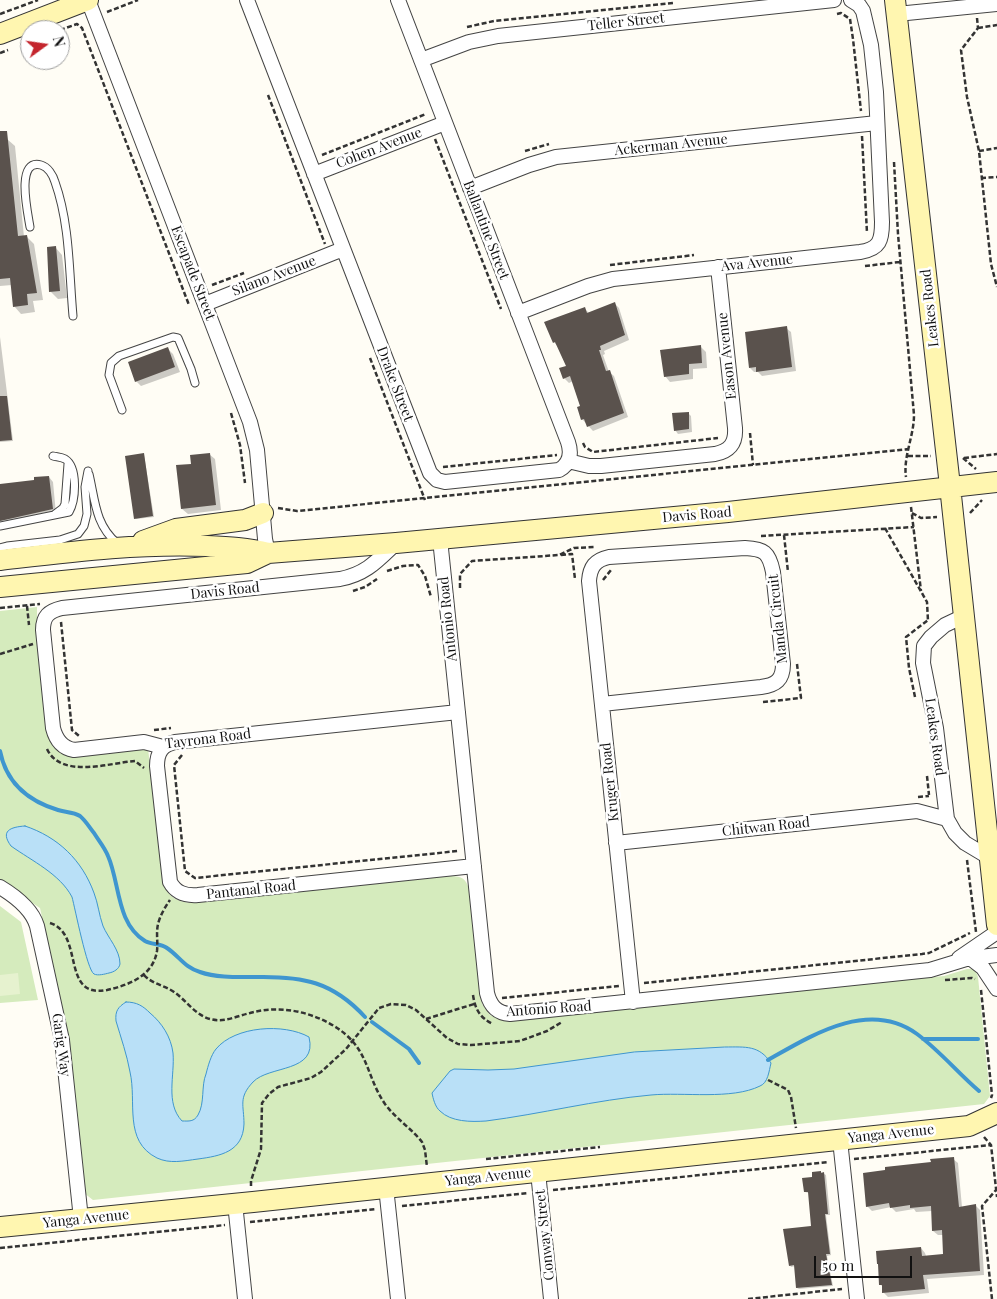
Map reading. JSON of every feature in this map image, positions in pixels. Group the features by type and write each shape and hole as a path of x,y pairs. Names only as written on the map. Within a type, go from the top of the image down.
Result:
{"street":[{"path":"0,34 88,0"},
{"name":"Escapade Street","path":"88,0 255,438 268,553"},
{"name":"Drake Street","path":"247,0 428,469"},
{"name":"Ballantine Street","path":"398,0 568,442 564,459"},
{"name":"Teller Street","path":"421,60 474,40 498,36 834,0"},
{"path":"851,0 862,8 868,30 877,123"},
{"path":"896,7 997,4"},
{"name":"Leakes Road","path":"896,7 997,924"},
{"name":"Cohen Avenue","path":"314,174 445,123"},
{"name":"Ackerman Avenue","path":"470,188 529,165 556,158 877,123"},
{"name":"Ava Avenue","path":"518,314 588,286 613,279 867,251 876,246 882,236 877,123"},
{"name":"Silano Avenue","path":"205,304 343,250"},
{"name":"Eason Avenue","path":"718,267 734,440"},
{"path":"428,469 433,477 441,482 445,482 554,471 564,459 589,466 601,466 715,454 725,452 734,440"},
{"name":"Davis Road","path":"0,560 126,546 198,546 252,549 268,553 396,543 728,512 997,482"},
{"path":"126,546 176,529 245,520 263,513"},
{"name":"Antonio Road","path":"440,539 487,993 491,1006 495,1009 510,1014 930,970 955,962 997,955"},
{"name":"Davis Road","path":"45,616 62,608 353,577 369,568 396,543"},
{"name":"Manda Circuit","path":"594,564 601,559 613,557 745,548 762,551 769,558 773,572 783,664 782,676 777,683 769,686 602,704"},
{"name":"Davis Road","path":"0,587 247,563 268,553"},
{"name":"Kruger Road","path":"594,564 589,572 589,581 616,843 640,1001"},
{"name":"Tayrona Road","path":"45,616 43,630 53,728 58,741 66,748 74,750 144,742 163,747 175,742 458,712"},
{"path":"931,637 945,625 964,616"},
{"name":"Leakes Road","path":"931,637 924,646 923,663 936,728 947,819 963,849 990,858"},
{"name":"Pantanal Road","path":"163,747 158,754 157,766 169,874 173,886 182,894 198,895 474,866"},
{"name":"Chitwan Road","path":"917,811 930,804 943,793"},
{"name":"Chitwan Road","path":"616,843 917,811 947,819"},
{"name":"Garig Way","path":"0,887 27,908 32,913 36,923 62,1040 74,1220"},
{"name":"Antonio Road","path":"955,962 965,953 997,932"},
{"path":"974,960 989,975 997,989"},
{"name":"Yanga Avenue","path":"3,1228 988,1125"},
{"path":"840,1140 857,1299"},
{"name":"Conway Street","path":"538,1172 551,1299"},
{"path":"386,1187 398,1299"},
{"path":"244,1202 237,1223 245,1299"}],"lane":[{"path":"30,227 25,176 28,168 33,165 40,165 48,169 61,200 66,227 73,316"},
{"path":"122,410 109,375 111,364 119,356 173,337 178,338 188,360 195,383"},
{"path":"0,526 69,512 72,507 75,487 74,475 68,462 63,457 53,456"},
{"path":"0,548 60,540 78,534 84,526 87,514 85,487 88,471 99,520 110,537 126,546"}],"path":[{"path":"0,14 38,0"},
{"path":"976,6 978,28 961,50 967,96 979,151 990,264 997,287"},
{"path":"831,14 841,13 850,19 856,56 862,125 867,237"},
{"path":"70,26 77,24 82,28 192,311"},
{"path":"978,28 997,25"},
{"path":"423,106 504,316"},
{"path":"322,155 426,114"},
{"path":"979,151 997,148"},
{"path":"894,158 898,234 914,415 905,468 922,593"},
{"path":"982,178 997,177"},
{"path":"230,412 240,445 246,490"},
{"path":"581,438 585,447 593,452 734,440 750,435"},
{"path":"413,470 564,459 585,447"},
{"path":"963,458 997,454"},
{"path":"564,459 569,484"},
{"path":"885,528 927,602 931,637"},
{"path":"784,535 788,573"},
{"path":"603,580 611,570"},
{"path":"915,697 909,668 906,637 928,620"},
{"path":"61,622 72,730 82,738"},
{"path":"29,625 30,629"},
{"path":"0,654 35,644 34,639"},
{"path":"762,702 801,698 797,659"},
{"path":"150,730 180,727"},
{"path":"46,746 55,760 70,767 135,761 141,764 146,771"},
{"path":"182,756 174,765 185,871 195,878 458,851"},
{"path":"926,769 930,804"},
{"path":"963,849 967,861 977,946"},
{"path":"963,849 967,861"},
{"path":"165,897 174,904"},
{"path":"36,923 52,923 63,931 80,982 97,992 123,986 144,975 155,960 158,924 162,914"},
{"path":"974,960 992,1095 982,1107 988,1125 997,1197"},
{"path":"144,975 152,982 175,992 200,1015 211,1019 223,1020 264,1010 293,1010 336,1027 358,1048 387,1107 422,1142 430,1183"},
{"path":"640,1001 645,983"},
{"path":"426,1019 474,1004"},
{"path":"244,1202 260,1149 262,1103 278,1087 310,1078 321,1072 334,1061 374,1014 385,1005 406,1005 416,1010 447,1038 458,1044 471,1046 520,1041 547,1031 565,1020"},
{"path":"768,1080 788,1090 796,1128"},
{"path":"0,1248 842,1160 988,1125"},
{"path":"992,1299 982,1206 996,1190"},
{"path":"69,1241 74,1220"},
{"path":"748,1299 842,1289"}],"green space":[{"path":"37,607 50,739 59,751 148,748 163,882 167,892 174,898 183,902 194,903 451,876 461,877 465,880 469,889 482,1004 490,1015 504,1021 944,976 967,969 975,969 978,977 990,1096 984,1104 93,1200 84,1193 68,1033 40,908 0,882 0,611"},
{"path":"0,906 21,922 38,1000 0,1003"},
{"path":"18,973 20,994 0,996 0,975"}],"water":[{"path":"25,826 48,836 58,843 76,860 83,870 97,901 103,926 118,954 119,967 111,973 97,975 91,970 72,897 67,889 53,875 11,846 8,841 6,837 8,831 15,827"},
{"path":"126,1002 145,1008 158,1021 168,1036 173,1053 172,1097 177,1114 182,1121 193,1120 198,1115 202,1105 205,1079 210,1061 216,1049 224,1041 247,1031 260,1029 287,1030 309,1037 310,1049 306,1057 299,1063 260,1077 248,1088 243,1102 243,1133 235,1147 222,1154 206,1158 177,1162 162,1160 146,1151 139,1142 135,1131 130,1072 116,1021 118,1010"},
{"path":"746,1047 762,1053 771,1063 765,1082 760,1086 736,1093 707,1095 664,1094 630,1097 486,1121 468,1121 445,1115 434,1102 432,1093 450,1071 454,1069 514,1069 634,1052"}],"building":[{"path":"0,131 7,131 18,236 27,235 37,293 27,294 28,305 13,307 10,278 0,279"},
{"path":"56,246 60,291 49,292 47,247"},
{"path":"615,302 625,335 600,346 601,350 599,350 606,371 610,370 624,413 587,427 584,419 581,420 577,407 580,406 570,376 563,379 559,368 566,366 544,322 585,307 587,313"},
{"path":"787,326 792,367 756,372 756,367 749,368 745,332"},
{"path":"701,345 702,363 689,364 689,374 664,377 660,350"},
{"path":"168,347 175,367 135,382 128,362"},
{"path":"0,396 7,396 12,440 0,441"},
{"path":"689,412 689,429 674,431 672,413"},
{"path":"144,453 153,516 134,519 125,456"},
{"path":"210,453 216,505 181,509 176,465 191,464 190,455"},
{"path":"49,476 53,509 0,521 0,484 34,480 34,477"},
{"path":"954,1157 959,1207 976,1204 980,1271 923,1275 925,1289 882,1293 882,1285 879,1285 876,1251 921,1247 922,1256 943,1254 942,1230 932,1231 931,1206 910,1208 910,1205 890,1208 889,1203 866,1207 863,1173 885,1170 885,1167 931,1162 930,1159"},
{"path":"821,1171 821,1173 824,1172 828,1214 825,1214 830,1254 826,1254 832,1285 796,1288 794,1265 789,1266 783,1229 811,1226 808,1192 804,1192 802,1178 812,1177 812,1172"}],"waterway":[{"path":"0,751 7,772 28,796 47,806 78,815 87,824 102,844 108,856 120,902 129,924 145,941 164,946 190,968 207,974 228,977 288,978 316,984 341,996 365,1017"},
{"path":"768,1060 803,1040 841,1024 860,1020 880,1020 899,1024 917,1034 979,1091"},
{"path":"372,1022 409,1049 419,1063"},
{"path":"923,1039 978,1039"}]}
